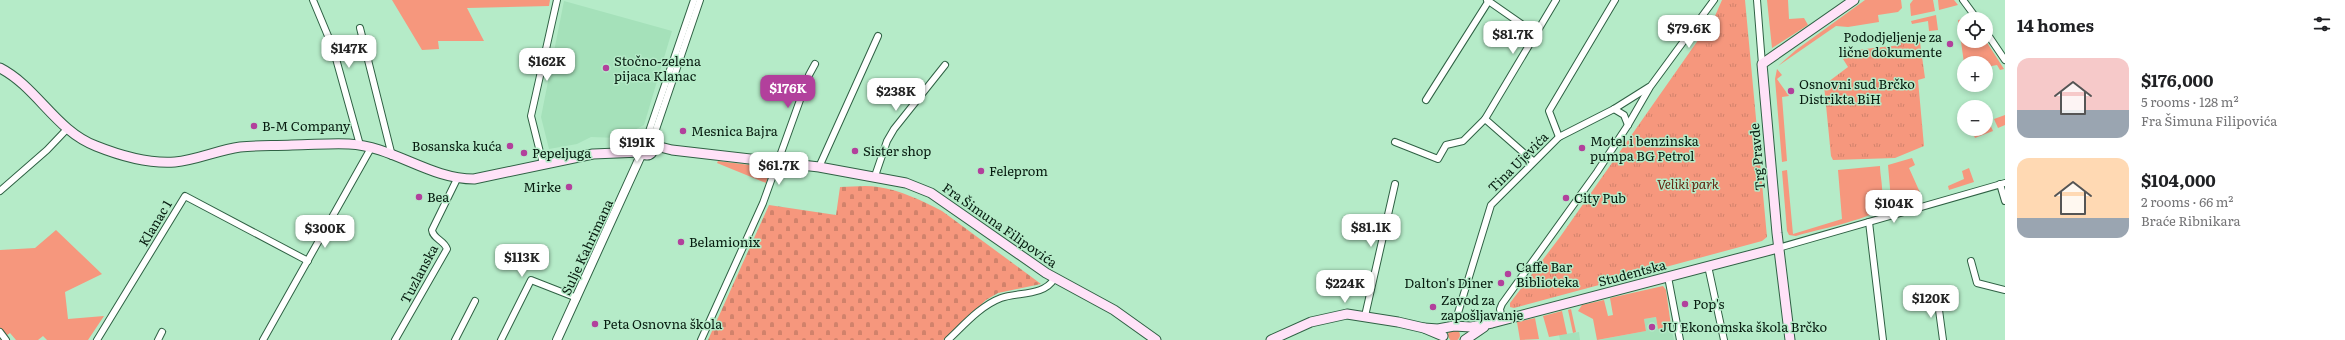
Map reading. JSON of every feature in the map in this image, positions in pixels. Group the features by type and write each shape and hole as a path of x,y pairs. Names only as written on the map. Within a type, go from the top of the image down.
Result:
{"main road":[{"path":"1762,64 1854,0"},
{"name":"Trg Pravde","path":"1762,64 1778,248 1790,340"},
{"path":"0,68 22,83 67,129 95,146 141,160 176,162 238,148 256,146 360,145 457,179"},
{"name":"Fra Šimuna Filipovića","path":"457,179 490,177 592,154 646,149 672,150 779,162 876,176 906,183 931,193 1054,279 1114,310 1156,340"},
{"name":"Studentska","path":"1492,323 1778,248"},
{"path":"1271,340 1329,317 1347,314 1365,316 1424,328 1454,327 1492,323"},
{"path":"1464,340 1492,323"},
{"path":"1424,328 1443,338 1454,327"},
{"path":"1454,327 1464,334 1464,340"}],"street":[{"path":"313,0 333,48 360,145"},
{"path":"543,164 531,116 557,0"},
{"path":"646,149 694,0"},
{"path":"646,149 700,0"},
{"path":"1395,142 1438,159 1446,145 1463,141 1485,119 1556,0"},
{"path":"1559,137 1549,111 1615,0"},
{"name":"Tina Ujevića","path":"1512,318 1501,315 1500,309 1502,304 1554,233 1628,125 1650,87 1714,0"},
{"name":"Trg Pravde","path":"1757,0 1762,64"},
{"path":"1963,0 1972,12"},
{"path":"1426,100 1487,1 1536,34"},
{"path":"360,28 392,156"},
{"path":"819,167 878,36"},
{"path":"1993,42 2005,60"},
{"path":"701,340 763,203 809,75 815,64"},
{"path":"876,176 887,141 894,129 945,65"},
{"name":"Tina Ujevića","path":"1454,327 1491,205 1533,161 1559,137 1614,109 1650,87"},
{"path":"1614,109 1624,115 1628,125"},
{"path":"1485,119 1533,161"},
{"path":"0,191 47,150 67,129"},
{"path":"263,340 371,148"},
{"name":"Sulje Kahrimana","path":"557,340 646,149"},
{"name":"Tuzlanska","path":"395,340 447,249 444,243 433,235 432,230 457,179"},
{"path":"1778,248 2003,183 2005,201"},
{"path":"1365,316 1394,184"},
{"name":"Klanac 1","path":"97,340 185,196 308,261"},
{"path":"1868,222 1883,340"},
{"path":"1970,261 1977,283 2005,290"},
{"path":"1708,266 1724,340"},
{"path":"1668,277 1680,340"},
{"path":"948,340 984,306 1002,298 1044,289 1054,279"},
{"path":"501,340 531,280 577,298"},
{"path":"1937,295 1943,340"},
{"path":"455,340 475,301"},
{"path":"0,332 6,340"},
{"path":"158,340 162,332"}],"shaded area":[{"name":"Stočno-zelena pijaca Klanac","path":"564,1 672,31 644,125 619,138 591,137 577,144 549,149 541,117"},
{"name":"JU Ekonomska škola Brčko","path":"1656,317 1658,329 1671,326 1674,340 1598,340 1646,331 1644,319"},
{"path":"1579,332 1580,340 1560,340 1559,335"}],"green space":[{"path":"392,0 550,0 549,6 467,8 484,41 438,41 439,49 422,50"},
{"name":"Veliki park","path":"1722,0 1745,0 1767,237 1762,241 1514,308 1510,307 1510,303 1560,237 1715,16"},
{"path":"1767,0 1788,0 1789,19 1804,18 1808,25 1772,48"},
{"path":"1865,0 1901,0 1902,8 1898,12 1878,15 1879,22 1848,27 1836,26 1778,66 1796,50"},
{"path":"1913,0 1933,0 1935,11 1911,16 1910,4"},
{"path":"1938,0 1954,0 1958,5 1939,10"},
{"path":"1936,15 1938,30 1929,31 1928,21 1912,24 1911,21"},
{"path":"1919,35 1925,78 1918,80 1924,146 1895,158 1833,160 1831,156 1824,85 1848,67 1843,59 1856,50 1901,45 1900,38"},
{"path":"1962,48 1990,48 2004,69 2000,70 1997,65 1993,66 1993,56 1963,56"},
{"path":"1777,69 1782,75 1777,79 1789,96 1782,97 1787,161 1782,162 1775,79"},
{"path":"2005,115 2005,125 1998,128 1994,119"},
{"path":"1912,158 1915,165 1909,168 1922,197 1895,206 1891,200 1888,165"},
{"path":"718,161 767,167 769,174 766,183 717,163"},
{"path":"1880,166 1882,200 1879,209 1874,213 1854,221 1796,236 1789,235 1787,231 1782,171 1787,170 1793,234 1842,219 1838,170"},
{"path":"1969,168 1974,182 1949,190 1948,186 1964,179 1962,171"},
{"path":"868,186 886,188 927,203 942,211 1041,284 998,293 986,300 943,340 708,340 769,205 836,215 840,187"},
{"path":"56,230 102,274 65,292 68,319 104,316 88,340 47,340 43,336 38,340 16,340 10,333 0,340 0,250 35,248"},
{"path":"1663,286 1666,290 1671,326 1658,329 1656,317 1644,319 1646,331 1597,340 1593,319 1578,311 1582,305 1604,300 1608,316 1613,315 1610,298"},
{"path":"1571,309 1576,332 1573,333 1568,310"},
{"path":"1562,311 1567,334 1549,337 1543,316"},
{"path":"1535,318 1539,339 1520,340 1517,322"},
{"path":"1452,329 1456,329 1460,335 1456,341 1452,341 1448,337 1448,333"}],"place":[{"name":"Pododjeljenje za lične dokumente","path":"1950,44"},
{"name":"Stočno-zelena pijaca Klanac","path":"606,68"},
{"name":"Osnovni sud Brčko Distrikta BiH","path":"1791,91"},
{"name":"B-M Company","path":"254,126"},
{"name":"Mesnica Bajra","path":"683,131"},
{"name":"Bosanska kuća","path":"510,146"},
{"name":"Motel i benzinska pumpa BG Petrol","path":"1582,148"},
{"name":"Sister shop","path":"855,151"},
{"name":"Pepeljuga","path":"524,153"},
{"name":"Feleprom","path":"981,171"},
{"name":"Mirke","path":"569,187"},
{"name":"Bea","path":"419,197"},
{"name":"City Pub","path":"1566,198"},
{"name":"Belamionix","path":"681,242"},
{"name":"Caffe Bar Biblioteka","path":"1508,274"},
{"name":"Dalton's Diner","path":"1501,283"},
{"name":"Pop's","path":"1685,304"},
{"name":"Zavod za zapošljavanje","path":"1433,307"},
{"name":"Peta Osnovna škola","path":"595,324"},
{"name":"JU Ekonomska škola Brčko","path":"1652,327"}]}
